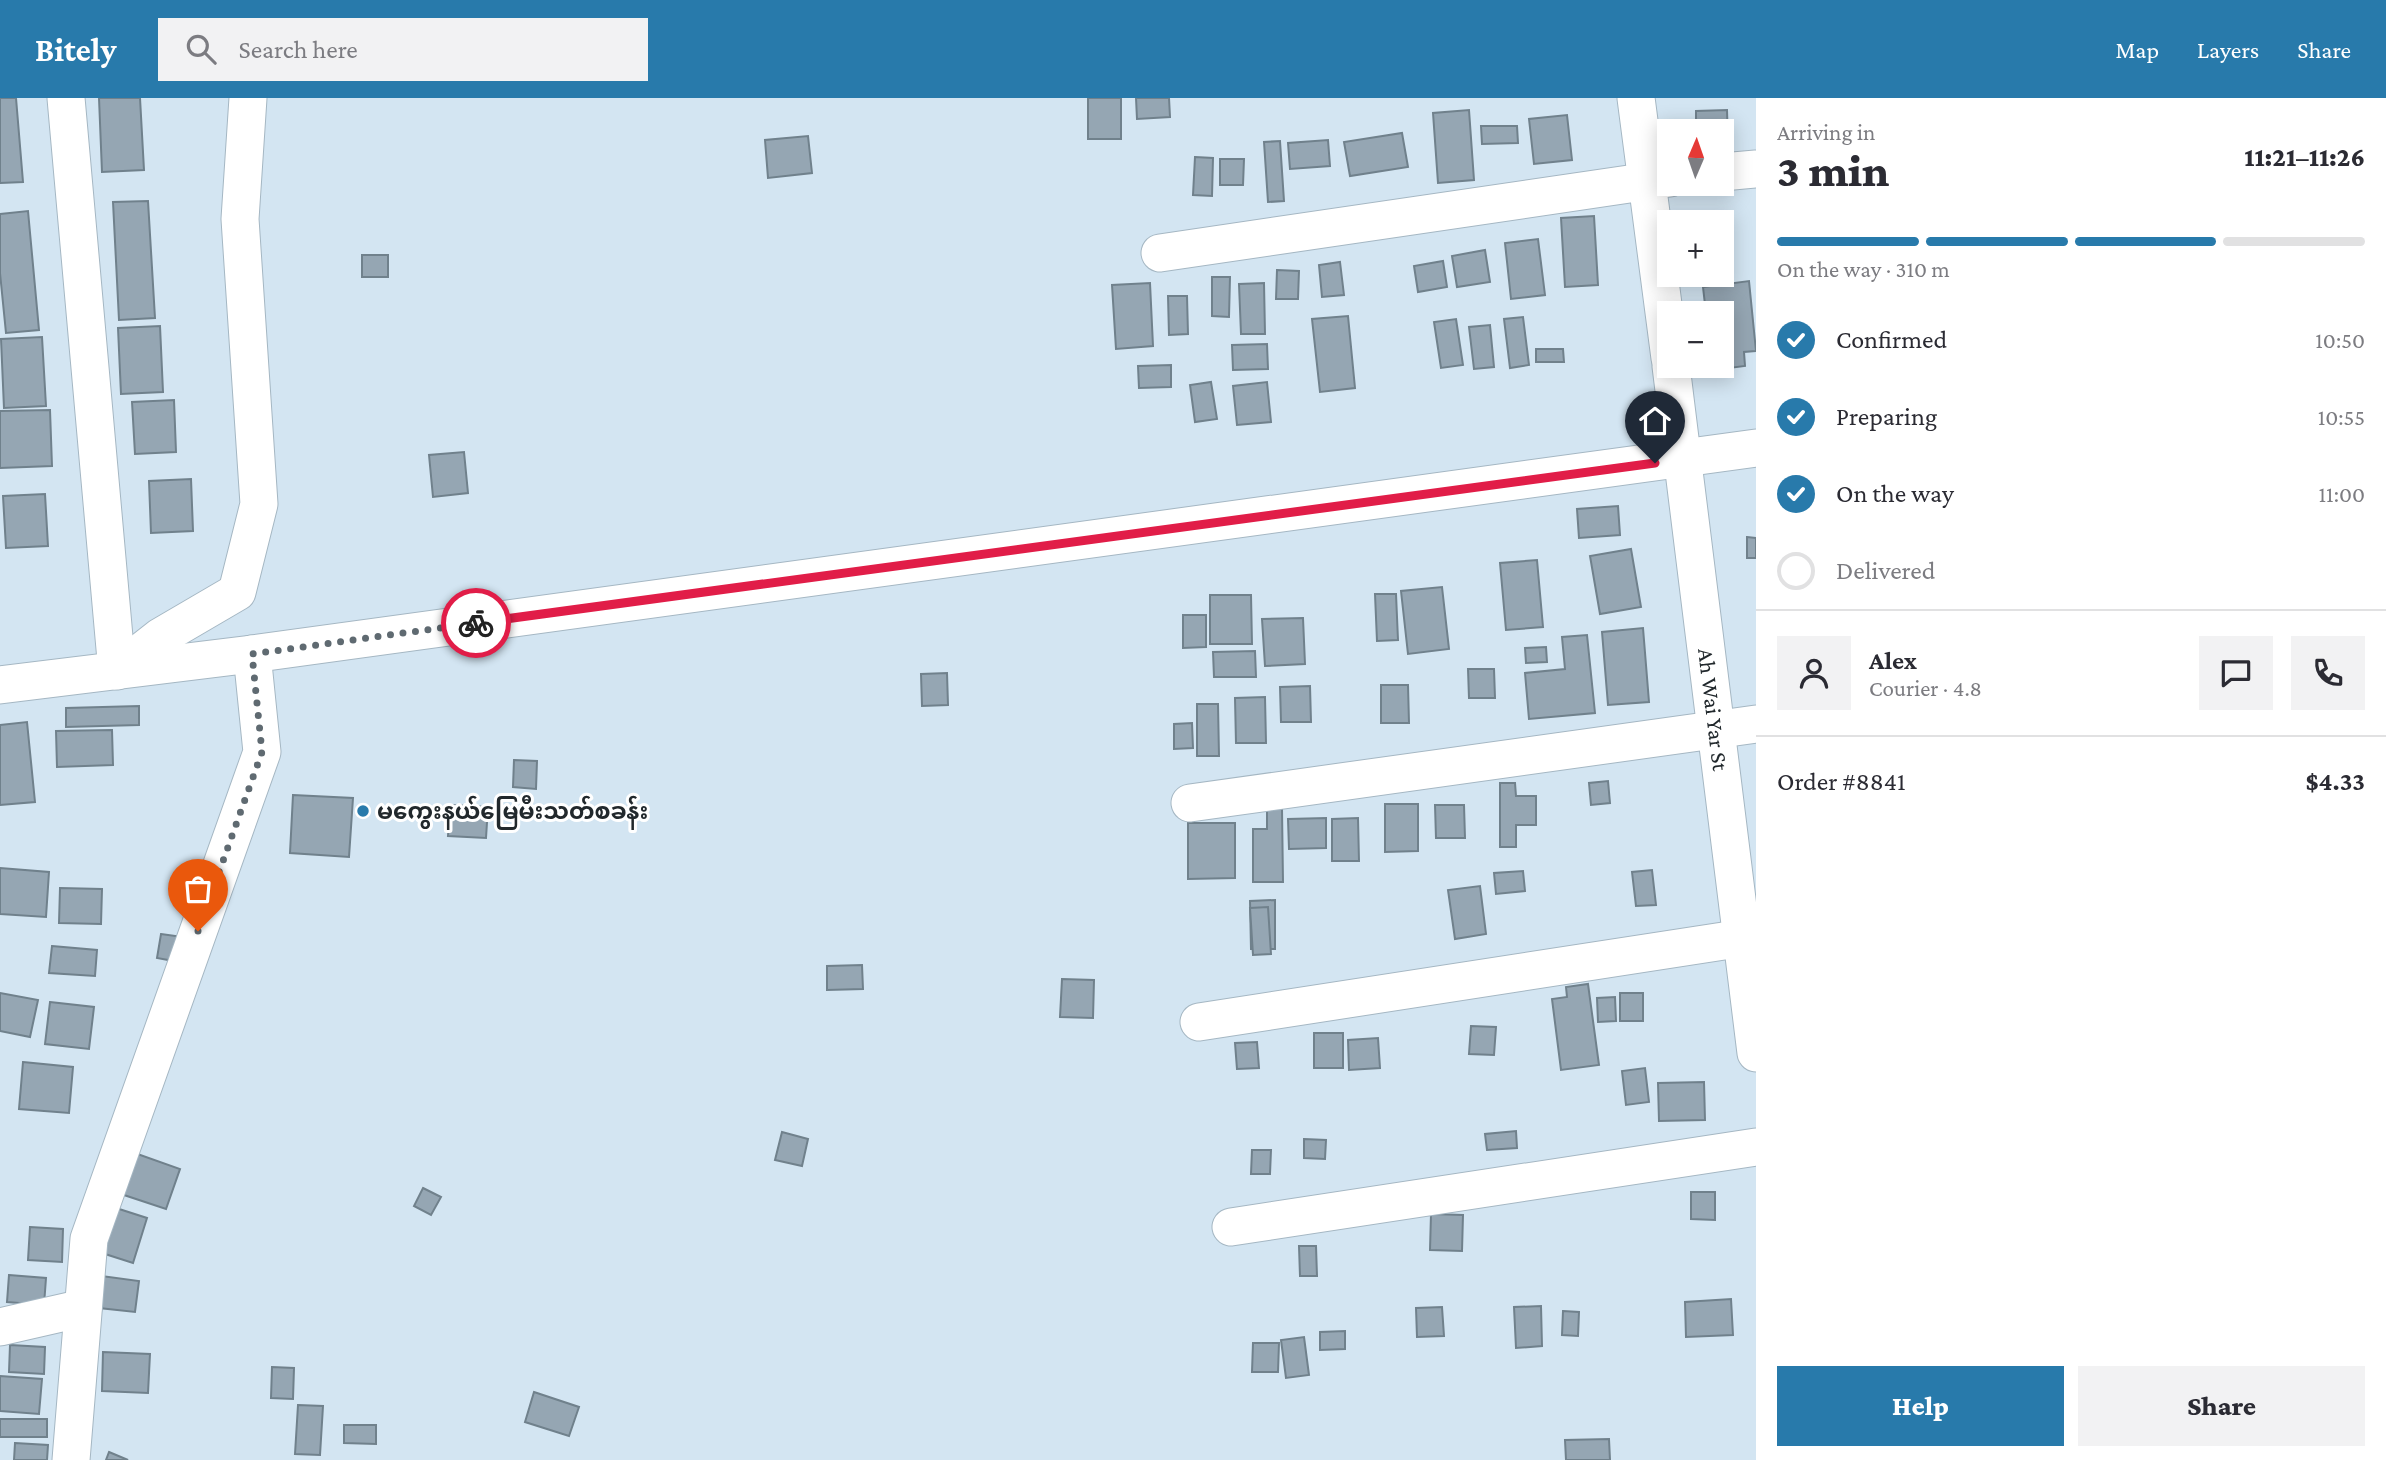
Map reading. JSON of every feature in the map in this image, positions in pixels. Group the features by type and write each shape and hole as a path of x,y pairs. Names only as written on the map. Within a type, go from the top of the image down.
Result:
{"street":[{"path":"66,98 117,671"},
{"path":"117,671 160,637 237,592 259,505 240,219 248,98"},
{"path":"1636,98 1657,175"},
{"path":"1734,171 1756,169"},
{"path":"1160,253 1657,179"},
{"path":"1659,196 1666,301"},
{"name":"Ah Wai Yar St","path":"1672,378 1716,729 1749,937 1756,1053"},
{"path":"0,685 252,654 1756,448"},
{"path":"71,1460 89,1239 262,752 252,654"},
{"path":"1190,803 1756,724"},
{"path":"1199,1022 1749,937"},
{"path":"1231,1227 1756,1147"},
{"path":"0,1327 83,1308"}],"building":[{"path":"0,98 16,98 23,182 0,183"},
{"path":"99,98 140,98 144,170 102,172"},
{"path":"1088,98 1121,98 1121,139 1088,139"},
{"path":"1136,98 1169,98 1170,117 1137,119"},
{"path":"1469,110 1474,180 1438,183 1433,113"},
{"path":"1727,110 1727,119 1696,119 1696,111"},
{"path":"1567,115 1572,160 1534,164 1529,119"},
{"path":"1481,126 1517,126 1518,143 1482,144"},
{"path":"1402,133 1408,167 1350,176 1344,142"},
{"path":"808,136 812,173 768,178 765,140"},
{"path":"1328,140 1330,166 1290,169 1288,143"},
{"path":"1280,141 1284,201 1268,202 1264,142"},
{"path":"1195,157 1213,158 1212,196 1193,195"},
{"path":"1220,159 1244,159 1243,185 1220,185"},
{"path":"148,201 155,318 119,320 113,202"},
{"path":"28,211 39,330 6,333 0,273 0,214"},
{"path":"1594,216 1598,285 1565,287 1561,218"},
{"path":"1538,239 1545,295 1511,299 1505,243"},
{"path":"1485,250 1490,282 1457,287 1452,256"},
{"path":"362,255 388,255 388,277 362,277"},
{"path":"1443,261 1447,287 1418,292 1414,266"},
{"path":"1340,262 1344,295 1322,297 1319,265"},
{"path":"1277,270 1299,271 1298,299 1276,299"},
{"path":"1212,277 1230,277 1229,317 1212,316"},
{"path":"1749,281 1756,351 1744,352 1745,366 1734,367 1734,301 1705,301 1703,287 1734,287 1734,283"},
{"path":"1150,283 1153,346 1116,349 1112,285"},
{"path":"1264,283 1265,334 1241,334 1239,284"},
{"path":"1168,296 1187,296 1188,334 1169,335"},
{"path":"1348,316 1355,388 1320,392 1312,319"},
{"path":"1523,317 1529,365 1510,368 1504,319"},
{"path":"1456,319 1463,365 1441,368 1434,322"},
{"path":"1490,325 1494,367 1474,369 1469,327"},
{"path":"160,326 163,392 121,394 118,328"},
{"path":"42,337 46,406 4,408 1,339"},
{"path":"1267,344 1268,369 1233,370 1232,345"},
{"path":"1536,349 1563,349 1564,362 1536,362"},
{"path":"1171,365 1171,387 1139,388 1138,366"},
{"path":"1211,382 1217,419 1195,422 1190,385"},
{"path":"1267,382 1271,422 1237,425 1233,386"},
{"path":"174,400 176,452 135,454 132,402"},
{"path":"50,410 52,466 0,468 0,411"},
{"path":"464,452 468,493 433,497 429,455"},
{"path":"191,479 193,531 151,533 149,481"},
{"path":"45,494 48,546 6,548 3,496"},
{"path":"1618,506 1620,535 1579,538 1577,509"},
{"path":"1747,537 1756,538 1756,558 1747,558"},
{"path":"1631,549 1641,607 1600,614 1590,556"},
{"path":"1537,560 1543,627 1506,630 1500,563"},
{"path":"1442,587 1449,649 1408,654 1401,591"},
{"path":"1375,594 1396,594 1398,640 1377,641"},
{"path":"1210,595 1251,595 1252,644 1210,644"},
{"path":"1183,615 1206,615 1206,647 1183,648"},
{"path":"1303,618 1305,664 1265,666 1262,619"},
{"path":"1643,628 1649,702 1608,705 1602,632"},
{"path":"1587,635 1595,713 1529,719 1525,673 1565,669 1562,637"},
{"path":"1546,647 1547,662 1526,663 1525,648"},
{"path":"1255,651 1256,677 1214,677 1213,652"},
{"path":"1468,669 1494,669 1495,698 1469,698"},
{"path":"947,673 948,705 922,706 921,674"},
{"path":"1381,685 1408,685 1409,723 1381,723"},
{"path":"1310,686 1311,722 1281,722 1280,687"},
{"path":"1265,697 1266,743 1236,743 1235,698"},
{"path":"1197,704 1218,704 1219,756 1197,756"},
{"path":"139,706 139,725 66,727 66,708"},
{"path":"27,722 35,802 0,805 0,725"},
{"path":"1192,723 1193,748 1174,749 1174,724"},
{"path":"112,730 113,765 57,767 56,731"},
{"path":"514,760 537,761 536,789 513,787"},
{"path":"1608,781 1610,803 1591,805 1589,783"},
{"path":"1500,783 1515,783 1516,796 1536,796 1536,825 1516,825 1516,847 1500,847"},
{"path":"293,795 353,798 349,857 290,853"},
{"path":"1385,804 1418,804 1418,851 1385,852"},
{"path":"450,805 488,807 486,838 448,836"},
{"path":"1435,805 1464,805 1465,838 1436,838"},
{"path":"1267,809 1282,809 1283,882 1253,882 1253,829 1267,829"},
{"path":"1326,818 1326,848 1289,849 1288,819"},
{"path":"1358,818 1359,861 1332,861 1332,819"},
{"path":"1188,823 1235,823 1235,878 1188,879"},
{"path":"0,868 49,872 46,917 0,914"},
{"path":"1652,870 1656,905 1636,906 1632,872"},
{"path":"1523,871 1525,891 1496,894 1494,873"},
{"path":"1480,886 1486,934 1455,939 1448,890"},
{"path":"60,888 102,889 101,924 59,923"},
{"path":"1275,900 1275,949 1251,949 1250,901"},
{"path":"1268,907 1271,954 1253,955 1250,908"},
{"path":"161,934 183,937 179,962 157,958"},
{"path":"52,946 97,950 95,976 49,973"},
{"path":"862,965 863,989 827,990 827,966"},
{"path":"1062,979 1094,980 1093,1018 1060,1017"},
{"path":"1588,984 1599,1065 1561,1070 1552,999 1567,997 1566,987"},
{"path":"0,993 38,1000 30,1037 0,1031"},
{"path":"1620,993 1643,993 1643,1021 1620,1021"},
{"path":"1615,997 1616,1021 1598,1022 1597,998"},
{"path":"50,1002 94,1007 89,1049 45,1044"},
{"path":"1471,1026 1496,1027 1494,1055 1469,1054"},
{"path":"1314,1033 1343,1033 1343,1068 1314,1068"},
{"path":"1378,1038 1380,1068 1349,1070 1348,1040"},
{"path":"1257,1042 1259,1068 1237,1069 1235,1043"},
{"path":"23,1062 73,1067 69,1113 19,1109"},
{"path":"1645,1068 1649,1102 1626,1105 1622,1071"},
{"path":"1704,1082 1705,1120 1659,1121 1658,1083"},
{"path":"1516,1131 1517,1148 1487,1150 1485,1134"},
{"path":"782,1132 808,1139 802,1166 775,1160"},
{"path":"1304,1139 1326,1140 1325,1159 1304,1158"},
{"path":"1252,1150 1271,1150 1270,1174 1251,1174"},
{"path":"129,1151 180,1169 166,1209 115,1192"},
{"path":"423,1188 441,1197 431,1215 414,1206"},
{"path":"1691,1192 1715,1192 1715,1220 1691,1219"},
{"path":"116,1208 147,1218 133,1263 102,1253"},
{"path":"1431,1214 1463,1215 1462,1251 1430,1250"},
{"path":"30,1227 63,1229 62,1262 28,1260"},
{"path":"1299,1246 1316,1246 1317,1276 1300,1276"},
{"path":"9,1275 46,1278 44,1305 7,1302"},
{"path":"94,1275 139,1281 135,1312 90,1307"},
{"path":"1731,1299 1733,1335 1686,1337 1685,1302"},
{"path":"1541,1306 1542,1346 1516,1348 1514,1307"},
{"path":"1442,1307 1444,1336 1417,1337 1416,1308"},
{"path":"1563,1311 1579,1312 1578,1336 1562,1335"},
{"path":"1345,1331 1345,1349 1320,1350 1320,1332"},
{"path":"1304,1337 1309,1375 1286,1378 1281,1340"},
{"path":"1253,1343 1279,1343 1278,1372 1252,1372"},
{"path":"10,1345 45,1347 44,1374 9,1372"},
{"path":"103,1352 150,1354 148,1393 102,1391"},
{"path":"272,1367 294,1368 293,1399 271,1398"},
{"path":"0,1376 42,1379 39,1414 0,1411"},
{"path":"534,1392 579,1407 569,1436 525,1422"},
{"path":"298,1405 323,1406 320,1455 295,1454"},
{"path":"0,1419 47,1419 47,1437 0,1437"},
{"path":"344,1425 376,1425 376,1444 344,1443"},
{"path":"1609,1439 1610,1460 1566,1460 1565,1440"},
{"path":"15,1443 48,1445 47,1460 14,1460"},
{"path":"109,1452 128,1460 106,1460"}],"way so far":[{"path":"198,931 262,752 252,654 476,623"}],"place":[{"name":"မကွေးနယ်မြေမီးသတ်စခန်း","path":"363,811"}],"route":[{"path":"476,623 1655,463"}]}
